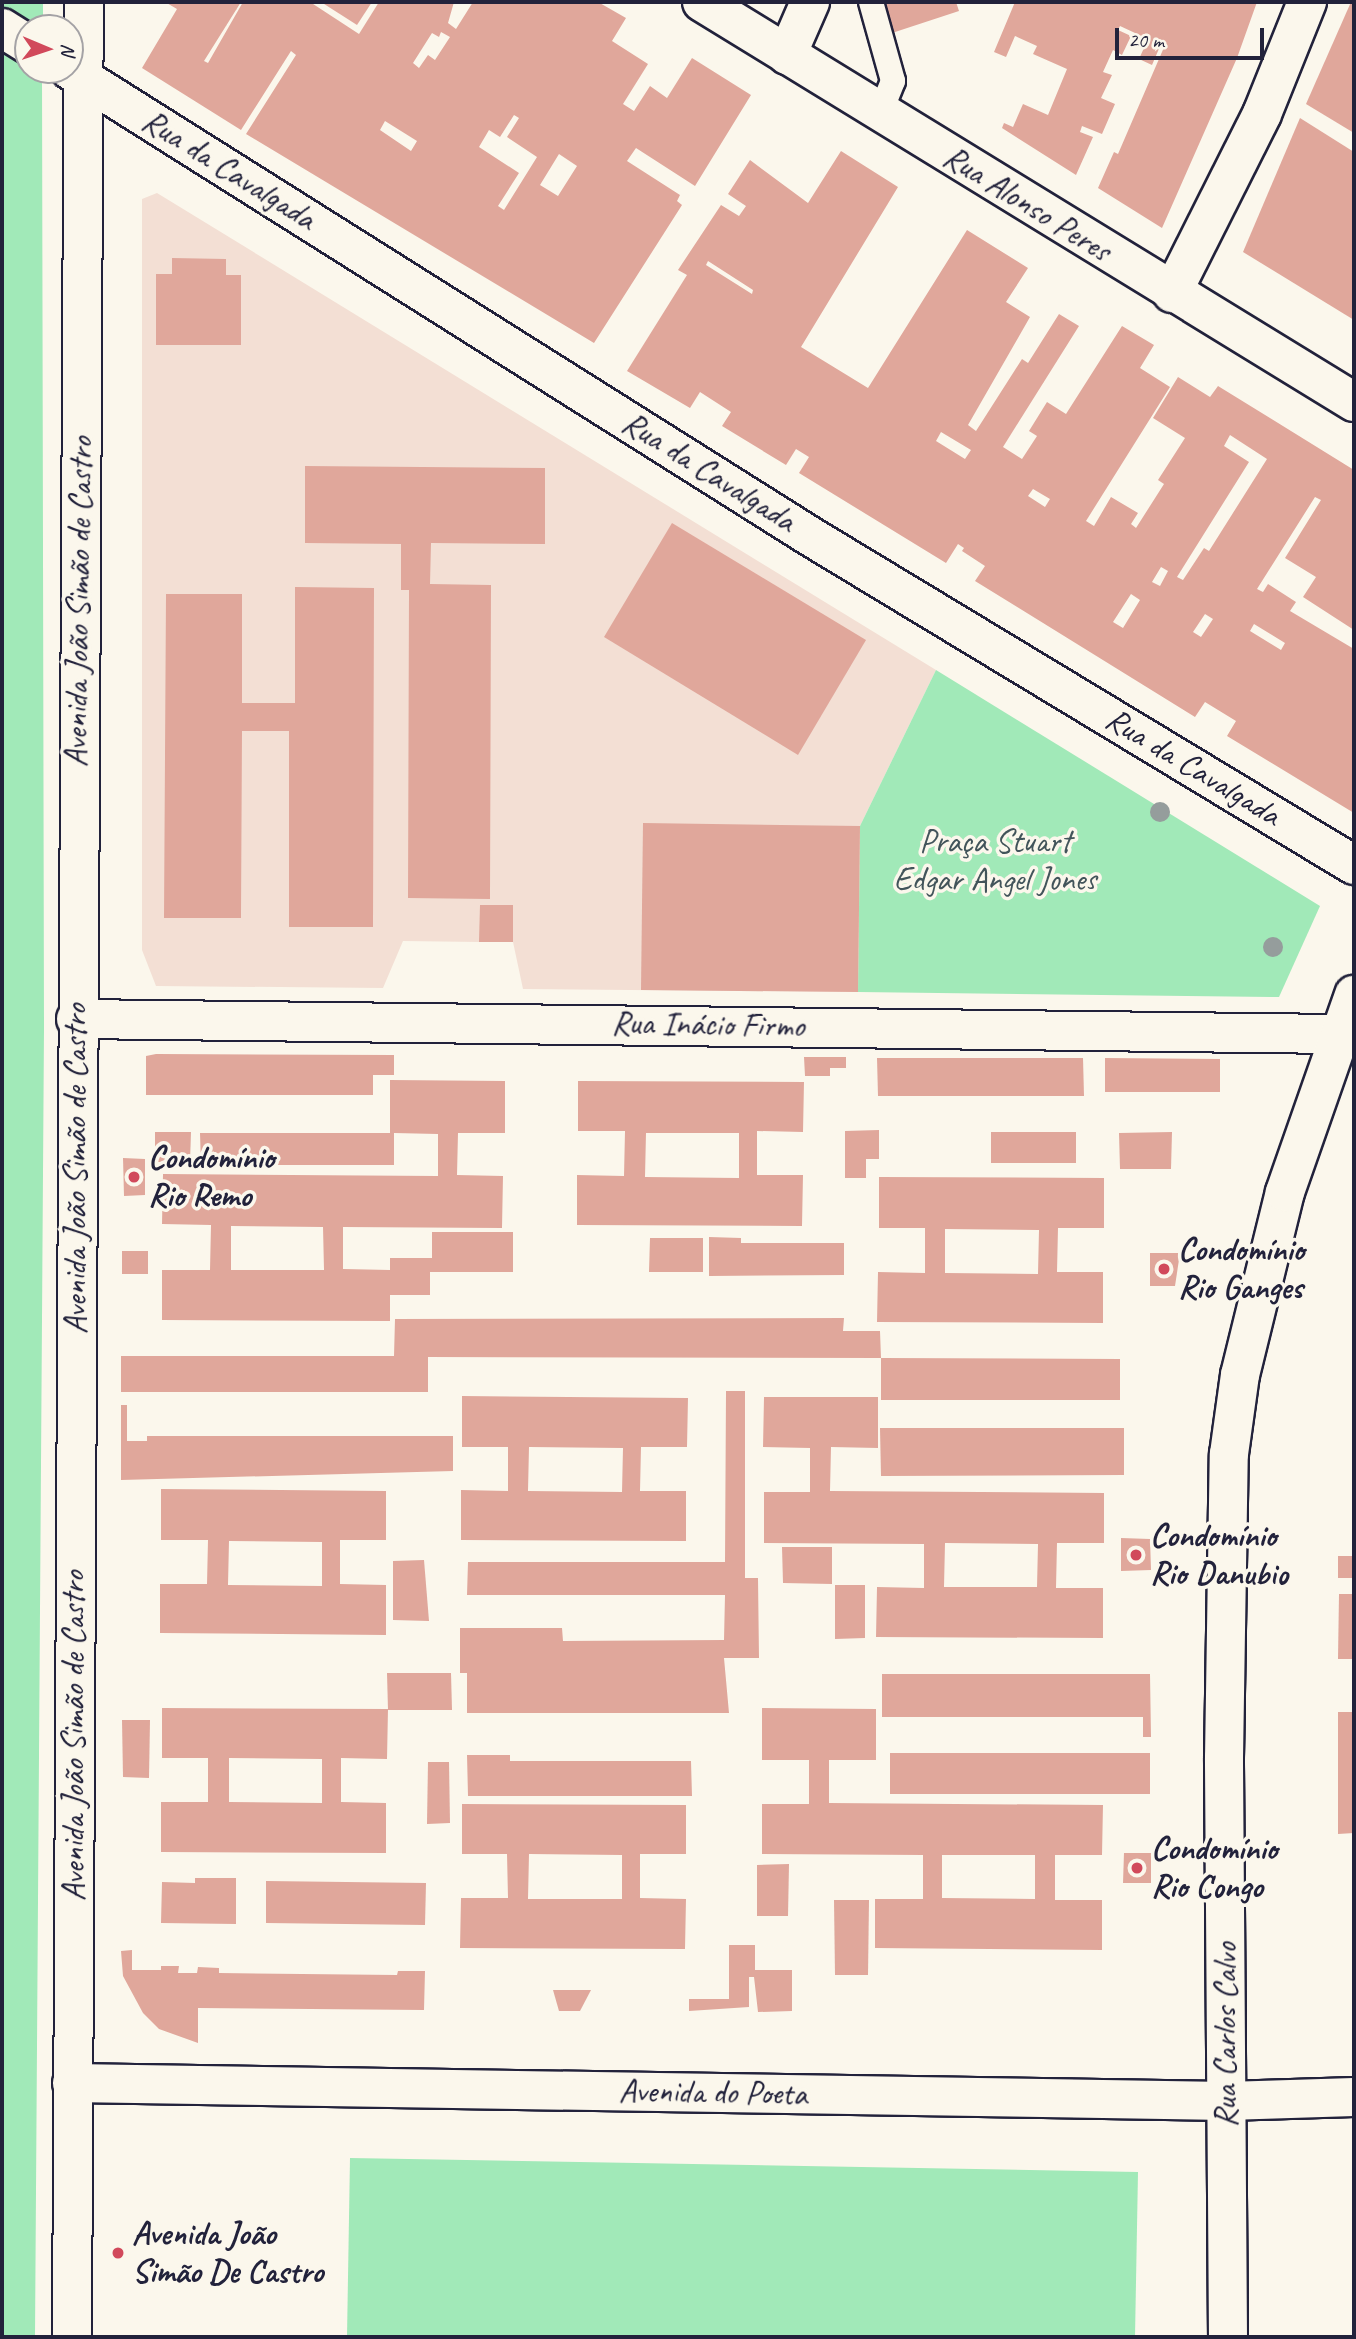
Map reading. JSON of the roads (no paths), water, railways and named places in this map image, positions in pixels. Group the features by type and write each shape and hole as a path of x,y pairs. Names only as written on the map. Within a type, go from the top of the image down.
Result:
{"street":[{"name":"Rua Alonso Peres","path":"702,2 1172,293 1354,402"},
{"path":"787,55 810,2"},
{"path":"1172,293 1262,114 1307,2"},
{"name":"Rua da Cavalgada","path":"84,78 808,535 1354,864"},
{"name":"Avenida João Simão de Castro","path":"72,2337 77,84"},
{"name":"Rua Carlos Calvo","path":"1228,2337 1224,1758 1229,1454 1240,1375 1285,1192 1354,995"},
{"name":"Rua Inácio Firmo","path":"76,1019 1340,1034"},
{"name":"Avenida do Poeta","path":"72,2083 1227,2101 1354,2097"}],"lane":[{"path":"871,2 893,81 880,113"}],"place":[{"name":"Condomínio Rio Remo","path":"134,1177"},
{"name":"Condomínio Rio Ganges","path":"1164,1269"},
{"name":"Condomínio Rio Danubio","path":"1136,1555"},
{"name":"Condomínio Rio Congo","path":"1137,1868"},
{"name":"Avenida João Simão De Castro","path":"118,2253"}],"park label":[{"name":"Praça Stuart Edgar Angel Jones","path":"995,861"}]}
